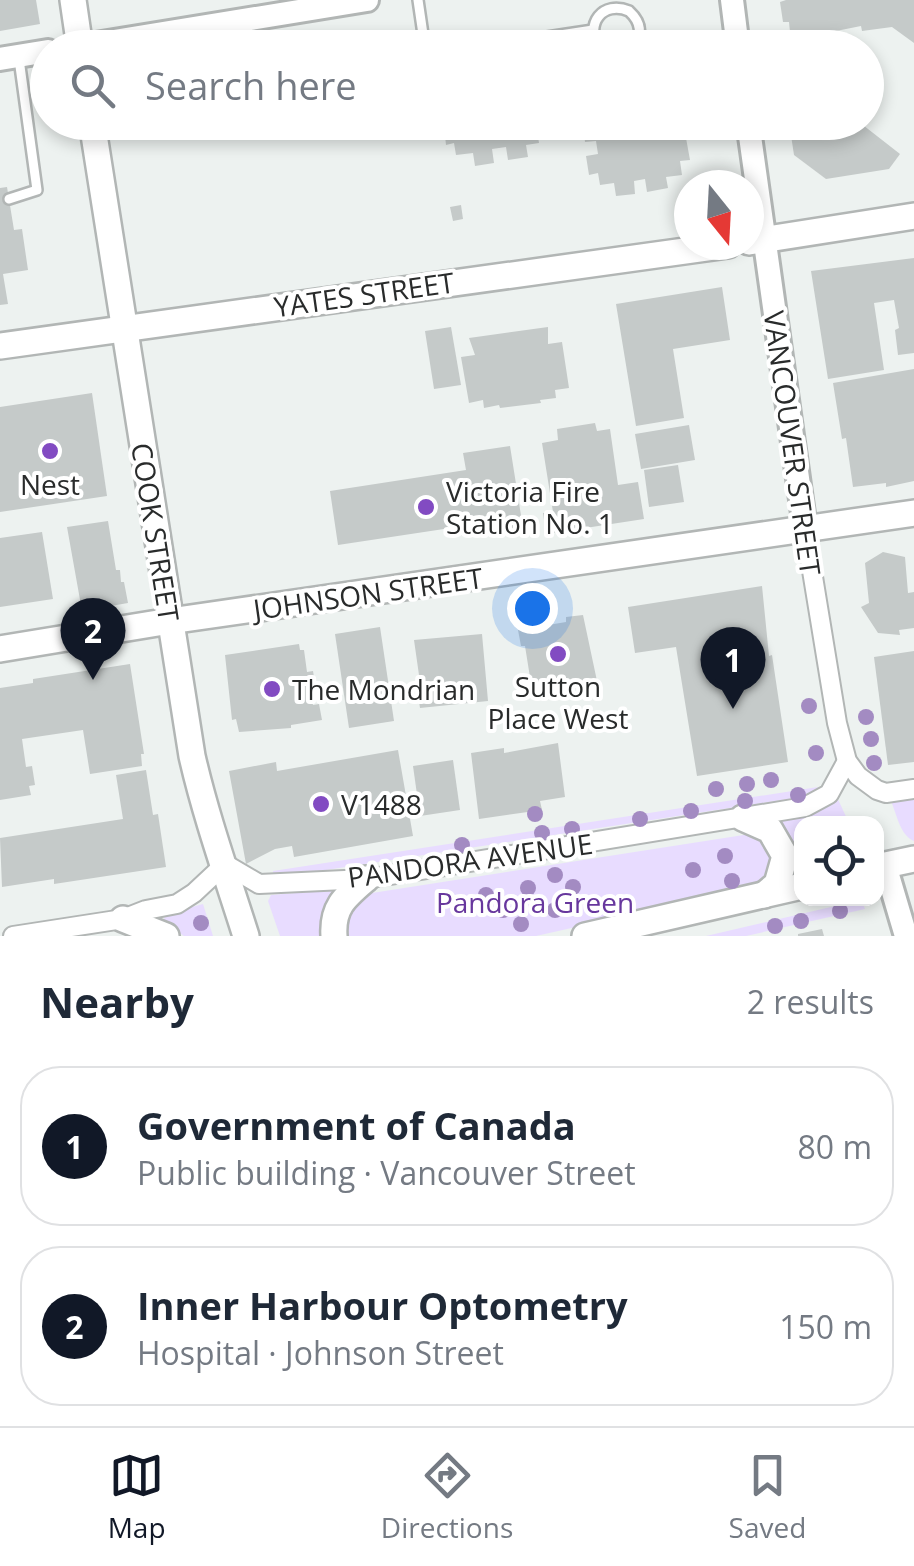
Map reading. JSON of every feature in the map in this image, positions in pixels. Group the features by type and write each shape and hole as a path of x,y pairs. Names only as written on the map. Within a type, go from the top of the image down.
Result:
{"main road":[{"path":"73,0 77,30"},
{"name":"COOK STREET","path":"95,140 195,771 246,936"},
{"path":"764,240 914,216"},
{"name":"YATES STREET","path":"0,346 674,252"},
{"name":"JOHNSON STREET","path":"0,649 914,513"},
{"path":"743,818 770,830 785,856 777,884 764,895"},
{"path":"884,865 914,859"},
{"path":"334,936 333,914 341,900 366,879"},
{"path":"585,936 794,888"},
{"path":"123,919 166,936"}],"street":[{"path":"184,30 367,0"},
{"path":"732,0 736,30"},
{"name":"VANCOUVER STREET","path":"749,140 751,170"},
{"name":"VANCOUVER STREET","path":"759,260 837,723 847,761"},
{"path":"847,761 858,776 877,790 886,793 914,789"},
{"name":"PANDORA AVENUE","path":"224,864 259,884 366,879 743,818 816,802 828,794 847,761"},
{"path":"12,936 123,919 177,904 224,864"},
{"path":"884,874 906,936"}],"lane":[{"path":"418,0 422,30"},
{"path":"592,30 600,13 613,4 630,11 639,30"},
{"path":"9,57 37,190 9,200"}],"green space":[{"path":"818,787 801,797 274,878 273,871"},
{"path":"836,795 846,816 797,816 816,810"},
{"path":"914,798 914,841 902,829 891,801"},
{"path":"794,817 794,877 791,878 793,846 777,821"},
{"name":"Pandora Green","path":"750,834 770,843 773,869 758,882 714,896 536,936 342,936 351,910 372,893"},
{"path":"333,890 322,920 322,936 280,936 268,901 271,895"},
{"path":"203,904 213,936 184,936 163,921 166,914"},
{"path":"835,906 865,909 746,936 706,936"}],"building":[{"path":"0,0 36,0 40,24 0,31"},
{"path":"914,0 914,43 892,27 790,30 789,22 783,22 780,2"},
{"path":"445,140 539,143 526,145 528,157 508,160 506,147 492,149 494,163 475,166 473,153 456,155 454,143 446,145"},
{"path":"585,140 686,140 690,160 680,161 681,170 674,170 674,176 666,177 668,188 647,192 645,179 634,181 635,194 616,196 614,183 600,185 598,173 589,175 586,156 598,154 596,141"},
{"path":"792,140 882,140 900,154 889,169 826,179 794,155"},
{"path":"7,187 14,230 22,229 28,270 3,274 8,304 0,305 0,188"},
{"path":"461,205 463,219 453,221 450,207"},
{"path":"914,258 914,353 898,355 894,300 874,303 884,370 828,379 811,271"},
{"path":"722,287 730,340 673,349 684,418 636,426 616,304"},
{"path":"451,327 461,385 434,389 425,331"},
{"path":"548,327 548,344 562,342 569,388 555,390 556,398 540,400 541,403 484,408 483,400 469,403 461,357 475,355 469,338"},
{"path":"914,369 914,481 886,487 886,483 853,487 833,383"},
{"name":"Nest","path":"92,393 107,496 0,512 0,407"},
{"path":"595,423 597,431 610,429 618,485 638,482 644,519 546,534 543,513 553,512 542,443 558,440 557,429"},
{"path":"689,425 695,460 641,469 635,434"},
{"name":"Victoria Fire Station No. 1","path":"510,446 523,528 479,535 477,524 338,545 330,491 466,470 463,453"},
{"path":"678,465 684,502 649,507 644,470"},
{"path":"108,521 116,570 120,570 128,603 82,611 67,527"},
{"path":"42,532 53,599 0,607 0,538"},
{"path":"883,552 905,557 908,593 914,592 914,628 899,630 900,635 878,633 861,607 869,603 865,563"},
{"path":"762,586 769,656 772,655 788,762 697,776 676,647 635,653 628,607"},
{"name":"Sutton Place West","path":"583,615 597,681 533,696 525,646 521,646 518,630"},
{"path":"380,627 394,721 349,728 335,634"},
{"path":"482,634 488,701 420,708 414,640"},
{"name":"The Mondrian","path":"299,644 300,650 304,650 307,672 313,671 317,695 311,696 313,705 319,704 322,720 291,728 239,732 236,719 232,720 225,655"},
{"path":"914,651 914,762 888,765 874,657"},
{"path":"130,664 144,754 142,766 90,774 83,730 22,739 26,767 32,766 35,785 29,786 31,795 0,800 0,688"},
{"path":"558,743 565,797 540,801 542,810 479,819 471,753 504,748 504,753"},
{"name":"V1488","path":"398,750 413,836 294,857 292,846 275,849 246,864 229,771 276,762 277,771"},
{"path":"453,760 460,810 420,816 413,766"},
{"path":"146,770 166,867 54,884 54,879 2,887 0,838 123,819 116,775"},
{"path":"822,929 824,936 798,936 798,934"}],"place":[{"name":"Nest","path":"50,451"},
{"name":"Victoria Fire Station No. 1","path":"426,507"},
{"name":"Sutton Place West","path":"558,654"},
{"name":"Inner Harbour Optometry","path":"93,680"},
{"name":"The Mondrian","path":"272,689"},
{"name":"Government of Canada","path":"733,709"},
{"name":"V1488","path":"321,804"}]}
